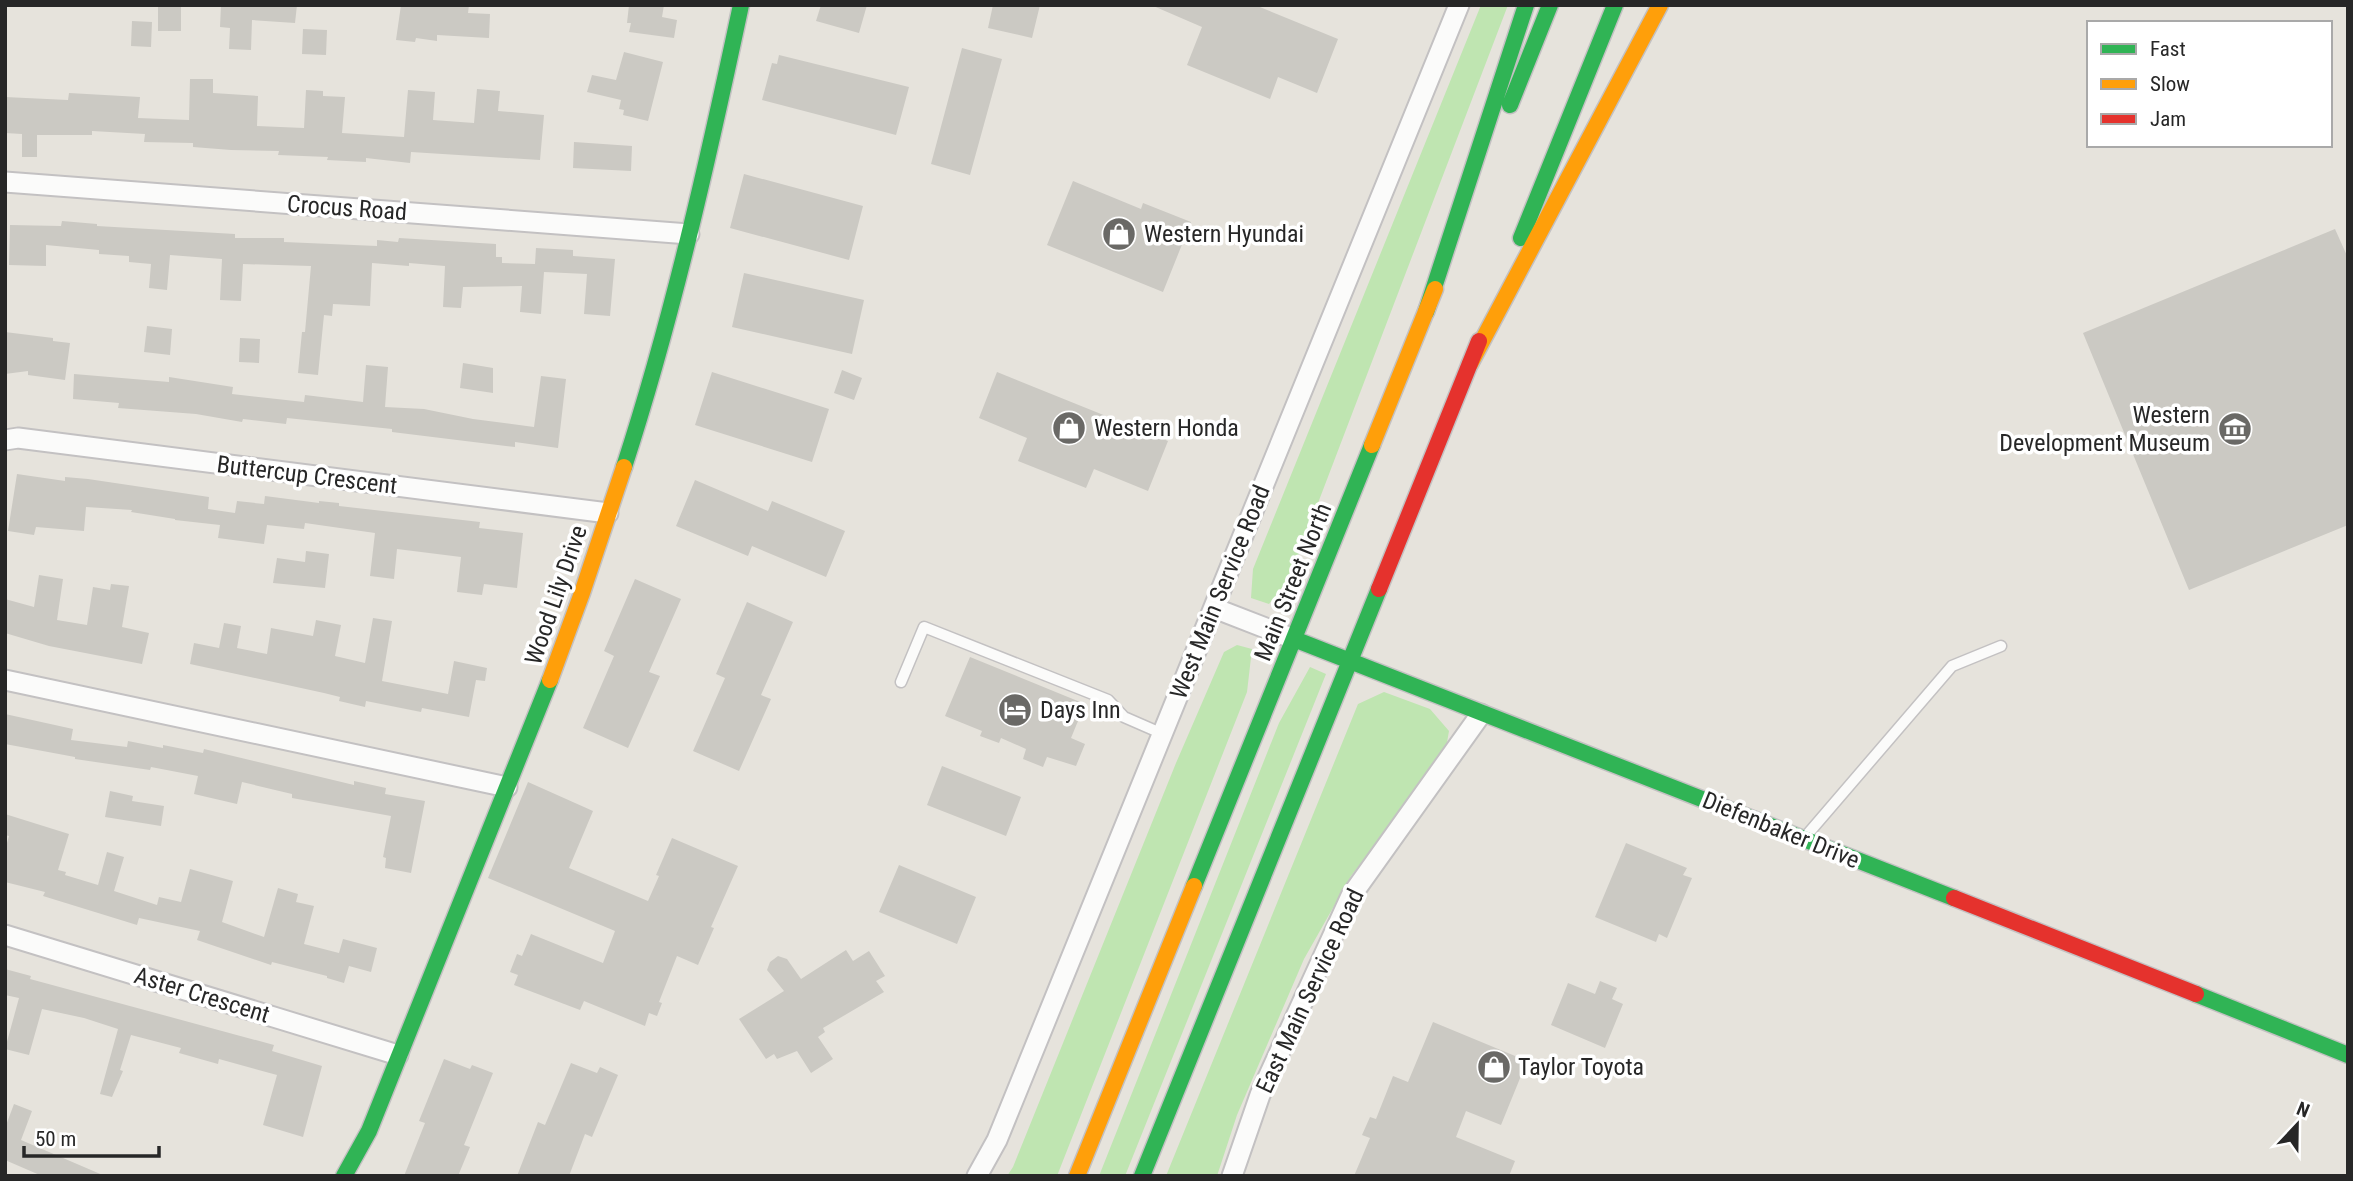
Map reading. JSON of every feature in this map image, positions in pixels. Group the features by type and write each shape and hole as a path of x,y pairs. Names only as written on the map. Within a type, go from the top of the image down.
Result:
{"main road":[{"name":"Wood Lily Drive","path":"344,1176 365,1140 554,669 608,513 648,393 729,68 741,5"},
{"path":"1426,312 1526,5"},
{"name":"Main Street North","path":"1077,1176 1550,5"},
{"path":"1142,1176 1615,5"},
{"path":"1470,364 1660,5"},
{"name":"Diefenbaker Drive","path":"1294,639 2348,1055"}],"street":[{"name":"West Main Service Road","path":"977,1176 997,1140 1459,5"},
{"name":"Crocus Road","path":"5,182 689,234"},
{"name":"Buttercup Crescent","path":"5,440 18,438 608,513"},
{"name":"Diefenbaker Drive","path":"1214,608 1294,639"},
{"path":"5,680 507,787"},
{"name":"East Main Service Road","path":"1232,1176 1260,1095 1351,896 1481,713"},
{"name":"Aster Crescent","path":"5,935 398,1055"}],"lane":[{"path":"901,682 924,627 1108,699 1124,717 1163,734"},
{"path":"1803,839 1952,666 2001,646"}],"green space":[{"path":"1481,5 1508,5 1289,579 1269,604 1251,598 1253,569"},
{"path":"1237,645 1252,649 1247,692 1057,1176 1007,1176 1224,652"},
{"path":"1310,667 1326,674 1125,1176 1099,1176 1279,723"},
{"path":"1384,692 1430,709 1449,731 1445,754 1351,876 1304,959 1237,1115 1217,1176 1166,1176 1358,704"}],"building":[{"path":"221,5 297,5 295,23 252,20 251,50 229,49 230,28 220,27"},
{"path":"401,5 469,5 468,13 490,14 489,38 437,35 437,41 416,38 415,42 396,40"},
{"path":"629,5 664,5 662,17 677,20 674,38 629,32"},
{"path":"821,5 867,5 859,33 816,21"},
{"path":"993,5 1040,5 1032,38 988,28"},
{"path":"1151,5 1255,5 1338,39 1317,93 1278,77 1270,99 1187,65 1202,27"},
{"path":"158,7 181,7 181,31 158,31"},
{"path":"132,21 152,22 151,47 131,46"},
{"path":"303,29 327,30 326,55 302,54"},
{"path":"962,48 1002,59 970,175 931,164"},
{"path":"624,52 663,62 648,121 623,115 624,110 619,109 621,100 587,92 592,75 616,80"},
{"path":"779,55 909,87 896,135 762,100 772,63 777,64"},
{"path":"190,79 213,79 213,93 258,96 257,126 304,128 306,90 323,91 323,96 345,97 342,133 404,137 408,90 435,92 433,120 474,123 477,89 500,91 498,111 544,115 540,160 411,152 410,163 366,158 366,162 327,160 328,157 278,155 279,151 193,147 193,143 144,142 145,134 92,131 92,135 37,135 37,157 22,157 22,134 5,133 5,97 68,100 69,93 140,97 138,118 189,120"},
{"path":"574,142 632,146 631,171 573,168"},
{"path":"744,174 863,206 849,260 730,228"},
{"name":"Western Hyundai","path":"1073,181 1141,209 1143,203 1191,222 1163,292 1047,245"},
{"path":"62,221 97,226 235,234 235,238 284,238 284,242 377,246 377,240 398,242 399,238 496,244 496,257 502,257 502,263 535,264 536,248 573,250 573,256 615,259 610,316 584,314 587,274 544,272 541,314 520,312 522,286 463,287 461,308 443,307 445,266 372,263 370,306 333,304 332,316 324,315 318,375 298,373 311,266 243,264 241,301 220,300 222,259 170,255 167,290 149,288 151,264 129,262 129,256 99,254 99,250 46,245 46,266 9,265 10,225 61,226"},
{"name":"Western Development Museum","path":"2335,229 2348,258 2348,525 2189,590 2083,333"},
{"path":"744,273 864,300 852,354 732,327"},
{"path":"147,326 172,329 170,355 144,352"},
{"path":"5,332 70,343 65,380 28,375 28,371 5,374"},
{"path":"240,338 260,339 259,363 239,362"},
{"path":"463,363 493,368 493,393 460,388"},
{"path":"366,365 388,367 385,407 424,409 534,427 541,376 566,379 558,448 515,442 515,447 392,432 392,429 287,418 286,424 243,419 242,422 196,414 118,408 119,403 73,399 74,374 169,382 169,377 233,387 232,394 304,402 305,395 363,402"},
{"path":"842,370 862,378 854,400 834,393"},
{"path":"712,372 829,409 812,462 695,425"},
{"name":"Western Honda","path":"997,372 1168,441 1148,491 1094,469 1086,488 1018,461 1027,438 979,418"},
{"path":"17,474 65,481 65,477 88,479 209,497 208,509 235,513 237,501 264,504 265,496 480,522 479,528 523,533 517,588 484,584 482,595 457,592 461,557 397,549 394,579 370,576 375,533 305,523 304,529 267,525 264,544 218,538 220,525 175,520 131,512 132,510 86,507 84,531 36,527 34,535 8,531"},
{"path":"695,480 768,511 772,501 845,531 826,577 752,546 748,556 676,526"},
{"path":"306,551 329,554 325,588 273,583 277,558 305,562"},
{"path":"39,575 63,579 57,620 87,625 93,587 110,590 111,584 129,586 122,627 149,633 142,664 49,646 5,633 5,599 34,607"},
{"path":"635,579 681,599 649,672 660,676 628,748 583,728 614,656 604,651"},
{"path":"747,602 793,622 761,695 771,699 739,771 693,751 725,678 716,674"},
{"path":"373,618 392,621 382,681 448,694 454,661 487,668 485,681 476,680 469,717 422,708 421,712 366,701 365,707 339,701 340,697 324,693 190,664 194,643 219,648 224,623 241,626 237,648 267,654 271,628 313,636 316,620 341,625 335,656 365,663"},
{"name":"Days Inn","path":"970,657 1085,704 1071,738 1085,744 1076,766 1047,757 1043,767 1023,759 1026,749 1001,738 999,743 980,736 982,731 945,716"},
{"path":"5,714 73,729 71,740 127,747 128,741 203,753 204,749 354,785 354,781 386,788 385,794 425,801 411,873 385,868 386,858 383,857 391,816 292,798 292,794 242,782 237,804 194,794 198,776 151,767 150,770 75,759 5,744"},
{"path":"942,766 1021,797 1006,836 927,805"},
{"path":"528,782 593,811 569,868 648,901 672,838 738,866 711,927 714,928 698,965 677,956 659,1002 662,1003 657,1016 649,1013 645,1026 584,1001 580,1010 514,985 518,975 510,972 517,954 522,956 531,934 603,963 615,931 488,878"},
{"path":"110,791 133,796 132,801 164,806 161,826 105,817"},
{"path":"5,814 69,834 58,870 66,872 65,875 98,885 107,852 124,857 114,891 157,905 159,897 181,902 190,869 233,881 222,922 264,937 278,888 298,894 296,902 314,906 304,944 339,953 343,939 377,948 371,972 349,966 344,983 272,962 271,965 197,940 200,931 139,918 137,925 43,896 45,892 5,882 5,850 9,836 5,835"},
{"path":"1626,843 1687,868 1683,875 1692,878 1667,938 1659,934 1656,942 1595,917"},
{"path":"899,865 976,897 957,944 879,912"},
{"path":"846,950 853,961 869,951 885,976 876,981 884,992 823,1028 825,1032 818,1037 833,1059 811,1073 797,1051 777,1059 774,1054 766,1059 739,1019 784,991 767,970 770,962 778,956 787,959 801,979"},
{"path":"5,969 31,976 30,979 274,1045 272,1051 322,1066 303,1137 263,1125 277,1075 219,1059 218,1064 179,1053 181,1048 131,1035 120,1070 123,1071 112,1097 100,1094 118,1029 84,1018 42,1009 29,1055 5,1049 19,998 5,995"},
{"path":"1600,981 1617,988 1612,999 1623,1004 1605,1048 1551,1025 1568,983 1595,994"},
{"path":"1433,1022 1527,1061 1501,1125 1466,1111 1456,1137 1515,1161 1509,1176 1354,1176 1370,1138 1362,1135 1370,1117 1376,1119 1393,1076 1408,1082"},
{"path":"444,1059 470,1069 472,1065 493,1073 464,1145 470,1147 458,1176 404,1176 425,1123 419,1121"},
{"path":"571,1063 597,1073 600,1067 618,1075 592,1137 585,1134 569,1176 517,1176 538,1122 545,1125"},
{"path":"14,1104 32,1111 21,1140 105,1176 42,1176 5,1160 5,1128"}],"traffic: fast":[{"path":"624,467 688,238 741,5"},
{"path":"1426,312 1526,5"},
{"path":"1510,105 1550,5"},
{"path":"1521,238 1615,5"},
{"path":"1194,886 1372,445"},
{"path":"1142,1176 1379,589"},
{"path":"1294,639 1954,898"},
{"path":"344,1176 369,1131 550,680"},
{"path":"2196,994 2348,1055"}],"traffic: slow":[{"path":"1470,364 1660,5"},
{"path":"1372,445 1435,289"},
{"path":"550,680 624,467"},
{"path":"1077,1176 1194,886"}],"traffic: jam":[{"path":"1379,589 1479,341"},
{"path":"1954,898 2196,994"}],"place":[{"name":"Western Hyundai","path":"1119,234"},
{"name":"Western Honda","path":"1069,428"},
{"name":"Western Development Museum","path":"2235,429"},
{"name":"Days Inn","path":"1015,710"},
{"name":"Taylor Toyota","path":"1494,1067"}]}
